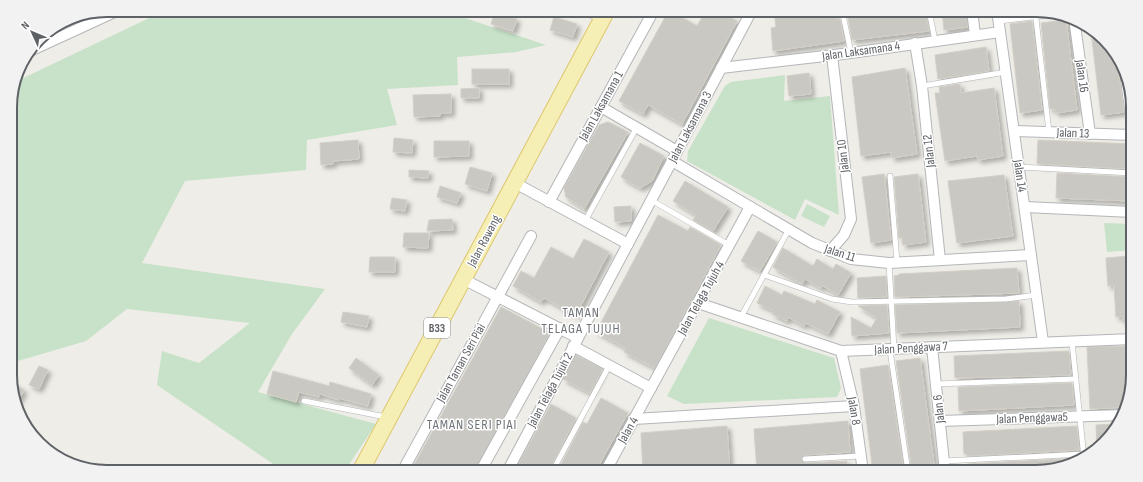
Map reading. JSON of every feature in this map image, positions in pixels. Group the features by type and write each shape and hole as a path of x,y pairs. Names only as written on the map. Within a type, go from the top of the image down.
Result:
{"main road":[{"name":"Jalan Rawang","path":"364,465 603,17"}],"street":[{"path":"52,40 99,17"},
{"name":"Jalan Laksamana 1","path":"549,202 650,17"},
{"name":"Jalan Laksamana 3","path":"628,244 748,17"},
{"path":"973,17 976,35"},
{"name":"Jalan 14","path":"998,17 1043,342"},
{"name":"Jalan 16","path":"1075,26 1090,134"},
{"name":"Jalan Laksamana 4","path":"721,68 832,56 976,35 999,27"},
{"name":"Jalan 12","path":"915,43 922,86 940,260"},
{"name":"Jalan 10","path":"830,251 844,234 851,219 832,56"},
{"path":"601,107 677,151"},
{"name":"Jalan 13","path":"1014,131 1126,135"},
{"name":"Jalan 11","path":"672,161 812,243 851,259 893,262 1031,255"},
{"path":"515,183 628,244"},
{"name":"Jalan Telaga Tujuh 4","path":"651,388 750,207"},
{"path":"1025,207 1126,212"},
{"name":"Jalan Taman Seri Piai","path":"406,465 531,236"},
{"name":"Jalan Telaga Tujuh 2","path":"510,465 628,244"},
{"path":"463,279 560,328 576,342 609,366 651,388"},
{"name":"Jalan Penggawa 7","path":"698,303 841,351 1126,339"},
{"path":"484,465 560,328"},
{"name":"Jalan 6","path":"932,347 944,465"},
{"name":"Jalan 8","path":"841,351 854,406 862,465"},
{"name":"Jalan 4","path":"609,465 651,388"},
{"path":"634,419 854,406"},
{"name":"Jalan Penggawa5","path":"940,421 1116,415"}],"lane":[{"path":"843,17 851,53"},
{"path":"930,17 935,41"},
{"path":"999,27 1036,17 1049,132"},
{"path":"922,86 1006,72"},
{"path":"585,221 637,127"},
{"path":"1019,167 1126,173"},
{"path":"890,176 893,262 892,349 907,465"},
{"path":"651,200 729,245"},
{"path":"741,317 789,229"},
{"path":"764,275 832,299 852,302 892,303 1006,299 1037,295"},
{"path":"1072,342 1084,451"},
{"path":"556,465 609,366"},
{"path":"936,384 1076,379"},
{"path":"304,401 389,418"},
{"path":"805,459 860,456"},
{"path":"944,461 1075,456"}],"green space":[{"path":"151,17 466,17 546,45 516,52 457,57 458,85 387,89 397,125 307,140 306,170 185,181 142,263 325,289 292,334 258,392 376,424 349,465 275,465 157,385 162,351 199,363 250,323 127,309 86,341 17,361 17,101 21,79"},
{"path":"785,75 784,101 830,96 839,215 805,199 795,220 687,161 688,151 725,86 731,82"},
{"path":"807,204 830,216 824,227 801,216"},
{"path":"1104,223 1126,224 1126,251 1107,252"},
{"path":"709,318 834,358 841,388 837,397 684,404 667,396"}],"building":[{"path":"493,17 511,17 517,19 513,31 491,24"},
{"path":"554,17 577,24 573,37 550,30"},
{"path":"665,17 681,17 697,26 702,17 729,17 737,21 682,124 648,105 643,114 619,101"},
{"path":"775,17 836,17 836,19 840,19 844,41 773,51 771,28 776,27"},
{"path":"926,17 929,31 852,40 848,18"},
{"path":"943,17 967,17 968,27 944,30"},
{"path":"1032,21 1042,110 1020,113 1010,24"},
{"path":"1061,21 1066,22 1077,110 1056,113 1055,109 1050,109 1041,23"},
{"path":"1092,37 1100,43 1118,70 1124,112 1101,115"},
{"path":"986,47 989,71 938,79 935,55"},
{"path":"905,68 917,154 892,158 891,152 861,156 852,77"},
{"path":"472,69 509,69 509,84 472,84"},
{"path":"809,73 811,94 789,96 787,76"},
{"path":"960,84 961,93 994,88 1003,156 978,160 977,156 945,161 935,93 940,93 939,87"},
{"path":"479,88 479,98 461,98 461,89"},
{"path":"451,94 451,113 440,113 440,116 414,117 413,95"},
{"path":"608,122 628,132 584,209 566,197 564,188 599,125"},
{"path":"394,138 413,140 412,153 393,152"},
{"path":"358,140 359,159 333,161 333,164 321,165 320,143"},
{"path":"1038,140 1126,144 1126,169 1037,164"},
{"path":"434,141 469,141 469,156 434,157"},
{"path":"640,143 664,156 652,181 640,188 621,177"},
{"path":"470,167 492,173 487,191 465,184"},
{"path":"409,170 429,171 428,178 409,177"},
{"path":"1057,173 1126,177 1126,201 1056,198"},
{"path":"884,174 891,240 871,243 862,177"},
{"path":"918,174 926,242 903,245 902,238 899,238 894,177"},
{"path":"1004,175 1013,236 957,243 948,181"},
{"path":"685,181 728,207 713,231 693,220 696,215 673,201"},
{"path":"440,186 461,193 457,203 437,197"},
{"path":"392,198 407,200 405,211 390,209"},
{"path":"631,206 631,221 615,222 614,207"},
{"path":"658,215 688,231 690,227 721,245 655,368 624,352 626,348 596,332"},
{"path":"452,219 453,230 427,231 429,220"},
{"path":"758,231 777,242 760,271 741,261"},
{"path":"404,233 429,233 428,248 403,247"},
{"path":"584,239 609,252 576,315 544,298 541,302 513,286 521,271 534,278 551,247 573,259"},
{"path":"783,248 813,266 817,259 833,269 836,264 851,273 838,295 823,286 821,288 805,279 802,284 773,267"},
{"path":"1126,256 1126,323 1123,323 1123,316 1116,317 1114,285 1108,286 1106,258"},
{"path":"370,257 395,257 395,272 369,272"},
{"path":"1017,268 1019,293 895,297 894,276 899,274"},
{"path":"886,276 887,297 858,298 857,278"},
{"path":"765,286 782,295 784,291 815,304 817,300 840,312 828,334 806,323 804,326 788,317 787,321 772,314 774,311 757,303"},
{"path":"1019,301 1020,327 897,333 895,305"},
{"path":"887,305 889,333 852,336 851,317 871,328 877,318 858,306"},
{"path":"501,307 550,333 478,465 414,465"},
{"path":"343,312 369,316 367,327 341,322"},
{"path":"1126,346 1126,381 1120,407 1090,409 1087,347"},
{"path":"1069,351 1071,375 955,378 954,356"},
{"path":"576,355 603,369 590,393 563,379"},
{"path":"356,358 379,375 372,385 349,368"},
{"path":"920,358 934,465 911,465 896,361"},
{"path":"888,365 903,465 872,465 860,369"},
{"path":"39,366 48,370 39,389 29,385"},
{"path":"273,371 329,386 330,382 371,394 368,406 339,398 339,400 320,394 319,397 299,392 296,402 267,394"},
{"path":"1072,383 1074,405 959,411 958,387"},
{"path":"18,386 24,390 20,398"},
{"path":"601,398 628,413 599,465 561,465 583,422 587,424"},
{"path":"551,404 576,418 552,465 518,465"},
{"path":"848,421 850,452 805,455 801,459 805,463 847,461 847,465 757,465 754,429"},
{"path":"1111,424 1097,441 1096,425"},
{"path":"727,426 730,465 643,465 641,433"},
{"path":"1077,426 1079,450 967,456 967,454 964,454 963,432"},
{"path":"1069,459 1042,465 967,464"}],"district":[{"name":"TAMAN TELAGA TUJUH","path":"581,320"},
{"name":"TAMAN SERI PIAI","path":"472,424"}]}
